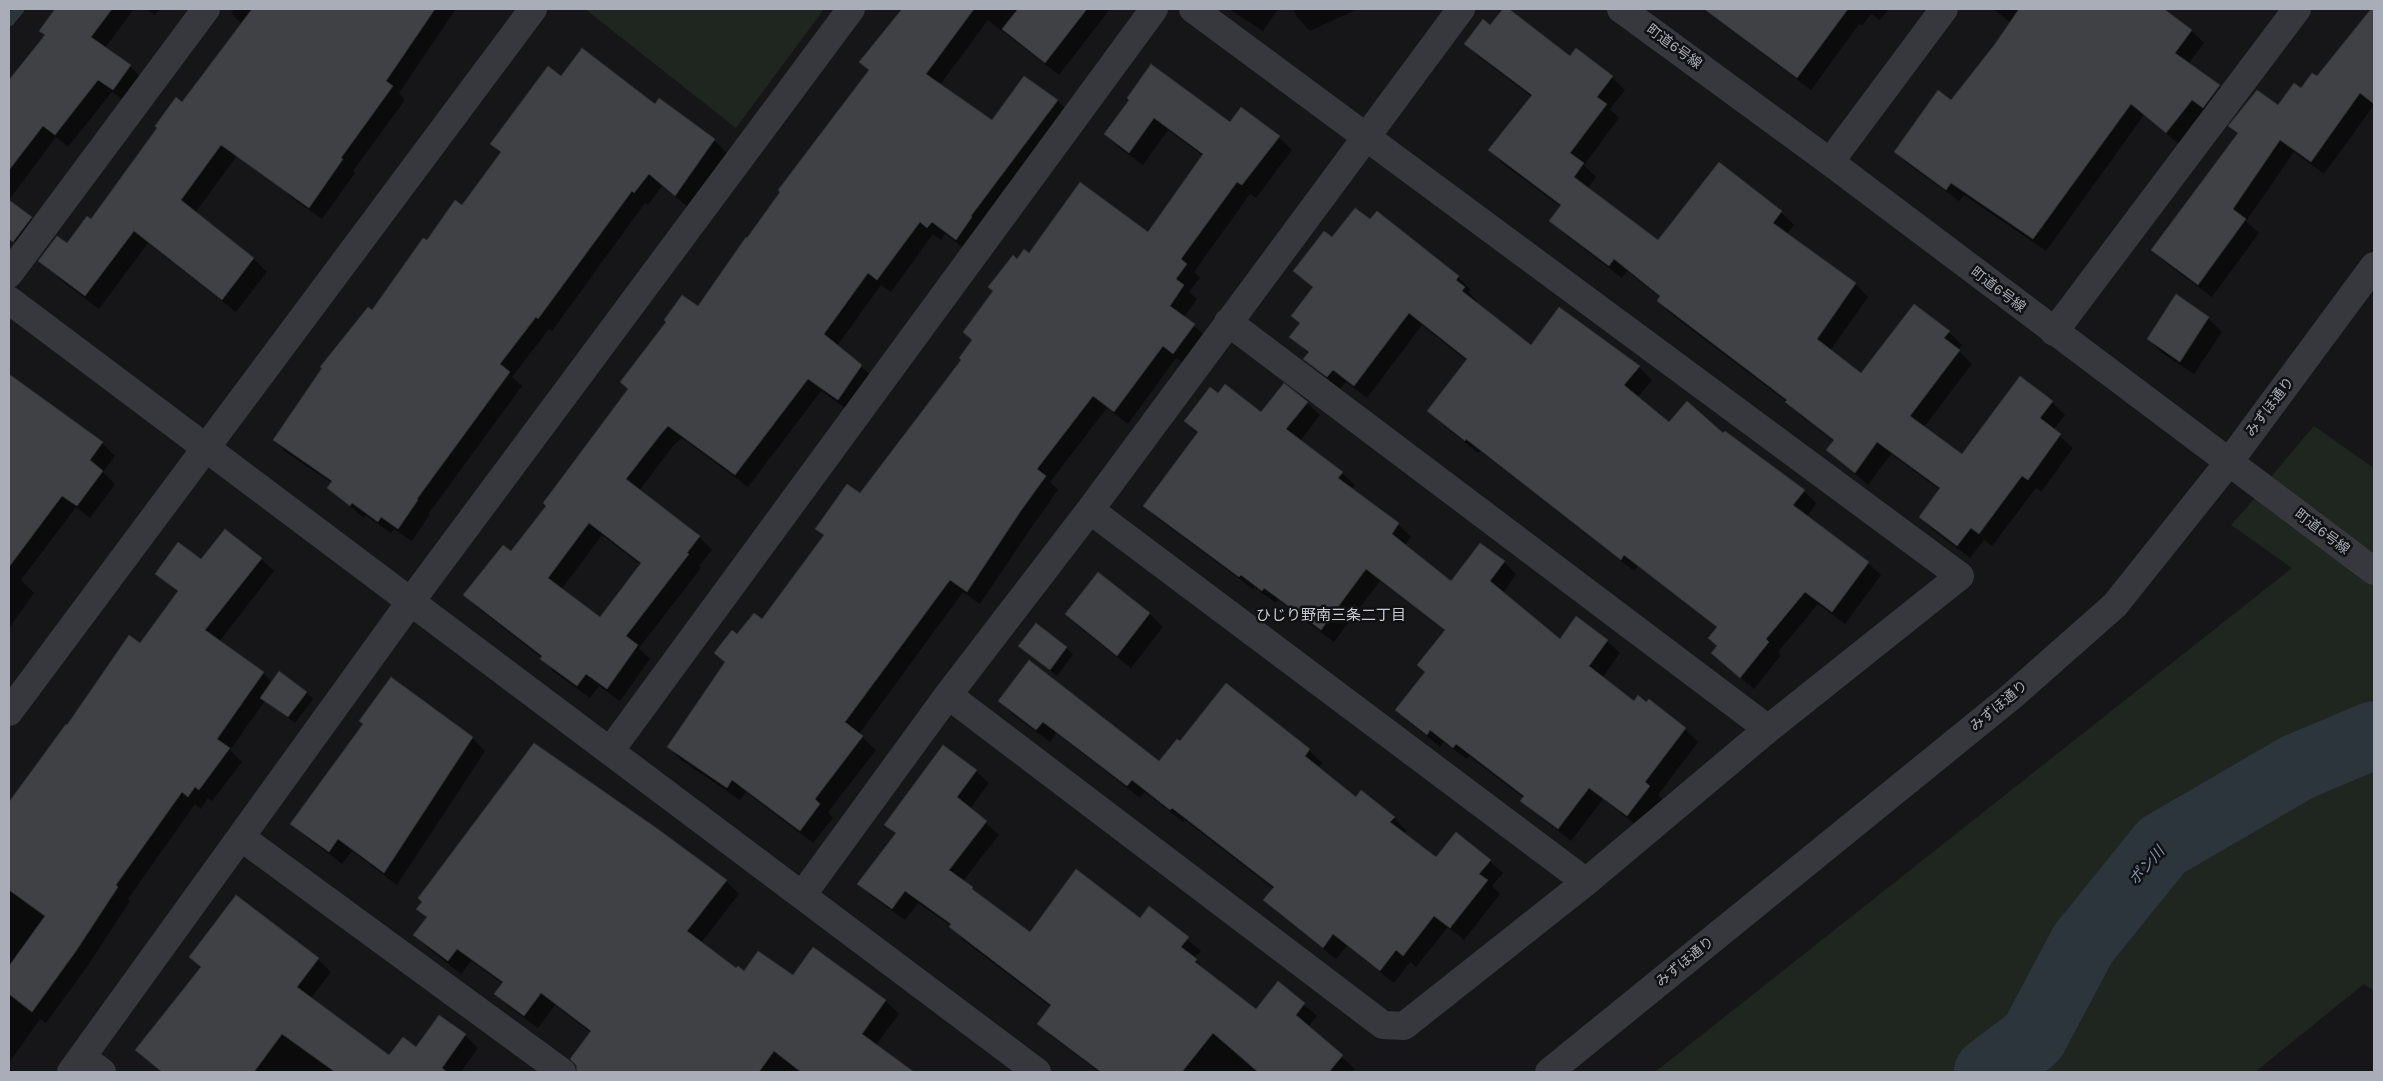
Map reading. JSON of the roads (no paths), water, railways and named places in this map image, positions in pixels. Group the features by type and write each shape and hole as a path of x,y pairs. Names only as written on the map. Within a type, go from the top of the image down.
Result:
{"street":[{"path":"9,274 206,9"},
{"path":"9,712 533,9"},
{"path":"85,1067 242,838 411,601 851,9"},
{"path":"610,751 1154,9"},
{"path":"948,695 1383,1025 1404,1026 1586,882 1768,729 1960,576 1193,9"},
{"path":"803,894 948,695 1090,510 1461,9"},
{"name":"町道6号線","path":"1622,9 1830,162 2367,566"},
{"path":"1830,162 1944,9"},
{"path":"2054,332 2297,9"},
{"name":"みずほ通り","path":"1549,1072 2012,696 2115,605 2229,462 2374,266"},
{"path":"9,300 205,449 803,894 1037,1072"},
{"path":"1228,322 1768,729"},
{"path":"1090,510 1586,882"},
{"path":"242,838 562,1072"}],"waterway":[{"path":"9,21 19,9"},
{"name":"ポン川","path":"1988,1072 2033,1038 2083,944 2162,846 2298,767 2374,735"}],"district":[{"name":"ひじり野南三条二丁目","path":"1331,616"}]}
